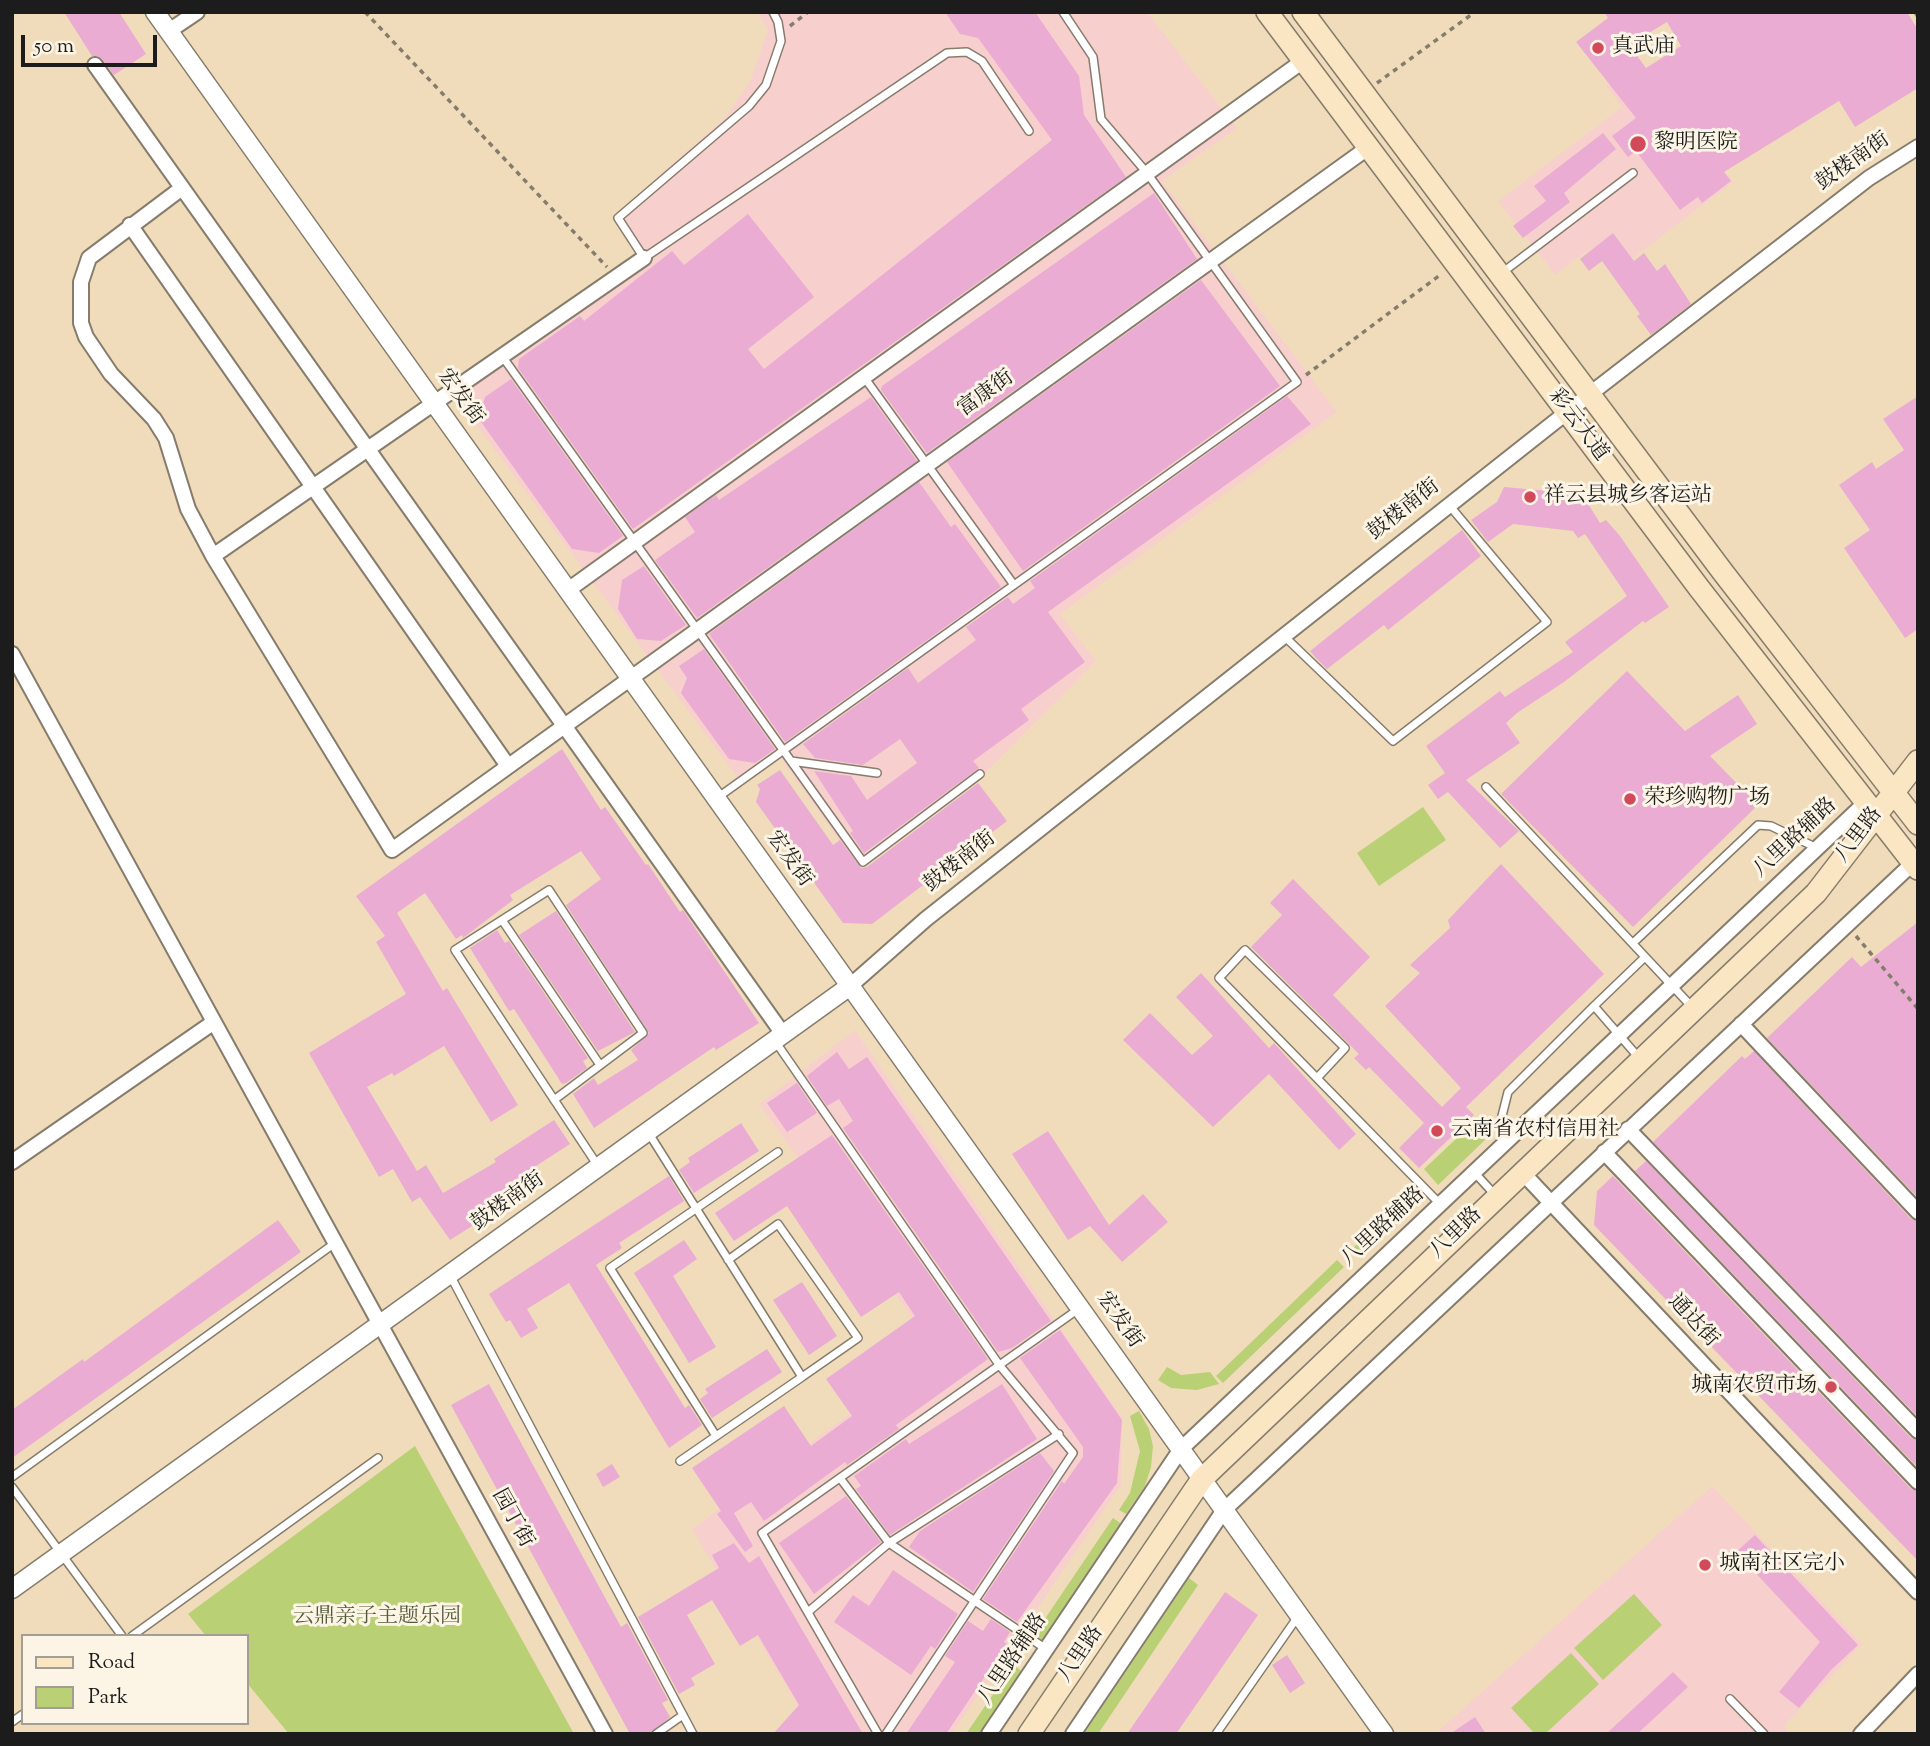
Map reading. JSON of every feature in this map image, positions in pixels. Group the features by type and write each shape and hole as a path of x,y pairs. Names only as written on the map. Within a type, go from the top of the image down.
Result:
{"main road":[{"name":"彩云大道","path":"1267,12 1567,412 1915,866"},
{"name":"彩云大道","path":"1303,12 1918,824"},
{"name":"八里路","path":"1029,1734 1202,1479 1816,893 1870,809 1893,792 1918,761"}],"street":[{"name":"宏发街","path":"155,12 1384,1734"},
{"path":"169,31 197,12"},
{"path":"568,590 1303,61"},
{"path":"95,65 564,725 779,1037"},
{"name":"富康街","path":"213,556 391,849 1368,147"},
{"name":"鼓楼南街","path":"12,1589 850,986 926,919 1567,412 1869,178 1918,147"},
{"path":"182,188 99,247 83,270 79,297 81,323 96,353 154,419 166,439 188,509 213,556 644,258"},
{"path":"130,225 508,766"},
{"name":"园丁街","path":"12,654 605,1734"},
{"name":"八里路辅路","path":"989,1734 1181,1449 1817,848 1870,809"},
{"path":"1073,1734 1224,1510 1846,925 1915,866"},
{"path":"12,1162 214,1022"},
{"path":"1741,1024 1918,1212"},
{"path":"1628,1129 1918,1431"},
{"path":"1604,1152 1918,1482"},
{"name":"通达街","path":"1522,1172 1918,1592"},
{"path":"1861,1734 1918,1674"}],"lane":[{"path":"773,12 780,34 775,64 766,85 749,106 618,218 644,258 947,53 967,52 982,61 1029,131"},
{"path":"716,799 1297,382 1147,173 1101,119 1093,57 1063,12"},
{"path":"1499,274 1633,173"},
{"path":"502,356 863,862 980,774"},
{"path":"864,377 1014,585"},
{"path":"1284,636 1393,741 1547,622 1449,505"},
{"path":"791,761 877,773"},
{"path":"1486,787 1694,1009"},
{"path":"1633,943 1758,825 1771,826 1817,848"},
{"path":"554,1100 643,1033 550,890 455,950 598,1167"},
{"path":"502,920 600,1065"},
{"path":"1318,1077 1345,1048 1245,950 1219,978 1440,1204"},
{"path":"1513,1136 1501,1120 1508,1092 1645,957"},
{"path":"1594,1006 1641,1059"},
{"path":"779,1037 1000,1366 1073,1453 886,1734"},
{"path":"648,1132 802,1377"},
{"path":"716,1437 610,1268 778,1152"},
{"path":"1474,1172 1496,1197"},
{"path":"680,1461 858,1338 778,1224 728,1260"},
{"path":"12,1477 335,1243"},
{"path":"449,1274 693,1734"},
{"path":"878,1734 762,1533 1080,1308"},
{"path":"808,1612 889,1542 1059,1434"},
{"path":"135,1634 378,1458"},
{"path":"840,1478 889,1542 1047,1649"},
{"path":"12,1487 121,1634"},
{"path":"1216,1734 1299,1615"},
{"path":"1730,1699 1764,1734"},
{"path":"656,1734 683,1715"}],"path":[{"path":"365,12 617,277"},
{"path":"780,34 808,12"},
{"path":"1363,93 1475,12"},
{"path":"1297,382 1455,263"},
{"path":"1846,925 1918,1009"}],"shaded area":[{"path":"757,12 1147,12 1237,128 1162,181 1337,412 1060,614 1096,661 984,774 859,868 776,752 737,777 454,395 643,264 612,217 723,120 750,82 768,30"},
{"name":"黎明医院","path":"1640,60 1733,182 1612,274 1591,248 1555,275 1498,201 1622,107 1606,86"},
{"path":"855,1030 1122,1417 1121,1485 952,1734 815,1734 692,1529 936,1351 759,1104"},
{"name":"城南社区完小","path":"1712,1486 1862,1644 1784,1726 1790,1734 1435,1734"}],"green space":[{"path":"1423,807 1446,840 1379,886 1357,853"},
{"path":"1471,1125 1485,1140 1438,1185 1424,1169"},
{"path":"1413,1191 1420,1198 1361,1255 1354,1247"},
{"path":"1337,1260 1344,1267 1223,1383 1216,1376"},
{"path":"1167,1367 1181,1375 1210,1372 1219,1384 1197,1390 1171,1388 1158,1380"},
{"path":"1139,1411 1149,1429 1153,1446 1151,1467 1145,1486 1126,1514 1119,1510 1130,1493 1140,1451 1130,1416"},
{"name":"云鼎亲子主题乐园","path":"415,1446 574,1734 289,1734 248,1684 248,1634 204,1634 188,1614"},
{"path":"1113,1518 1123,1525 1042,1645 1032,1638"},
{"path":"1189,1578 1198,1585 1098,1734 1084,1734"},
{"path":"1634,1594 1662,1625 1603,1680 1574,1648"},
{"path":"1571,1653 1599,1684 1545,1734 1535,1734 1511,1708"},
{"path":"1013,1665 1023,1672 980,1734 966,1734"}],"building":[{"path":"64,12 119,12 146,54 114,75 102,59 92,56"},
{"path":"945,12 1035,12 1079,76 1084,115 1126,177 633,529 518,368 519,359 580,316 584,321 672,251 684,265 748,214 814,297 748,349 764,369 1052,140 978,38 960,34"},
{"path":"1604,12 1907,12 1918,30 1918,88 1855,127 1839,101 1724,172 1731,181 1702,203 1698,197 1680,210 1636,151 1628,157 1612,136 1636,118 1576,42 1608,18","holes":["1667,22 1681,46 1646,68 1629,45"]},
{"path":"1603,133 1616,149 1564,193 1570,202 1523,238 1513,226 1546,201 1534,186"},
{"path":"1154,193 1197,259 927,453 881,390 882,386"},
{"path":"1613,233 1634,261 1644,253 1657,271 1665,264 1691,304 1651,335 1637,316 1640,314 1602,261 1589,271 1580,259"},
{"path":"1201,280 1280,386 1023,571 947,462"},
{"path":"511,379 623,536 599,553 572,549 479,419 485,397"},
{"path":"1287,396 1311,424 1048,612 1085,662 1021,709 1029,720 973,761 979,768 864,853 814,771 851,776 867,800 917,763 900,739 863,765 815,758 803,744 908,668 918,683 976,640 966,627 1008,597 1013,604 1035,588 1030,581"},
{"path":"1918,396 1918,629 1905,638 1844,548 1870,530 1839,485 1872,462 1876,469 1904,450 1883,419"},
{"path":"871,397 917,461 697,618 655,560 695,532 685,517 716,495 719,500"},
{"path":"919,482 951,527 955,524 1001,587 785,742 709,634"},
{"path":"1504,487 1582,494 1600,523 1606,520 1620,536 1669,607 1645,623 1643,621 1564,682 1517,713 1506,723 1520,743 1466,780 1519,831 1500,848 1448,792 1438,799 1428,785 1445,773 1426,746 1500,691 1505,697 1573,652 1565,642 1627,596 1585,534 1578,538 1573,531 1513,524 1488,542 1471,520 1497,502"},
{"path":"1462,530 1481,556 1388,630 1384,625 1327,669 1310,651"},
{"path":"644,566 686,625 661,641 637,639 618,609 622,580"},
{"path":"704,649 775,749 755,763 729,759 681,693 687,678 679,666"},
{"name":"荣珍购物广场","path":"1627,671 1685,731 1738,695 1757,724 1710,756 1758,805 1633,927 1501,794"},
{"path":"562,749 601,810 605,807 680,912 683,910 759,1023 716,1050 714,1047 594,1128 573,1094 594,1078 598,1085 638,1060 631,1050 649,1033 566,905 601,879 581,851 510,895 513,900 463,938 462,935 456,939 425,893 397,913 443,991 447,988 518,1105 491,1122 444,1046 394,1076 392,1073 367,1087 417,1171 426,1165 443,1193 496,1162 494,1159 554,1120 570,1144 505,1186 513,1200 450,1240 420,1197 412,1202 393,1169 379,1177 309,1053 406,994 376,942 385,936 356,896"},
{"path":"780,770 833,845 840,840 861,868 867,867 978,783 1007,821 872,924 843,923 756,802 760,789 757,785"},
{"path":"1501,864 1604,974 1466,1107 1474,1115 1419,1168 1399,1148 1424,1123 1369,1067 1366,1070 1354,1058 1359,1054 1251,947 1282,915 1270,903 1293,879 1370,957 1333,995 1442,1107 1461,1088 1385,1006 1420,973 1410,965 1450,928 1448,920"},
{"path":"556,911 635,1032 598,1051 519,935"},
{"path":"1918,922 1918,1198 1767,1038 1852,957 1861,967"},
{"path":"497,930 505,943 509,941 588,1058 583,1061 587,1068 566,1083 562,1084 514,1009 509,1011 470,948"},
{"path":"1201,973 1269,1048 1274,1043 1356,1134 1339,1150 1269,1074 1213,1127 1123,1040 1150,1013 1192,1055 1213,1036 1176,997"},
{"path":"1754,1051 1911,1219 1918,1221 1918,1417 1653,1142 1742,1056 1745,1059"},
{"path":"837,1052 849,1069 867,1057 1051,1321 1012,1348 998,1352 843,1128 853,1121 839,1099 827,1106 807,1076"},
{"path":"797,1083 817,1113 787,1132 767,1103"},
{"path":"741,1123 759,1151 694,1193 679,1170 690,1162 688,1158"},
{"path":"1048,1131 1109,1225 1143,1194 1168,1222 1122,1262 1090,1226 1068,1240 1012,1154"},
{"path":"832,1135 988,1359 896,1425 899,1429 847,1465 845,1462 764,1521 751,1502 734,1513 753,1546 745,1552 717,1514 721,1511 692,1468 784,1406 811,1446 852,1416 826,1379 915,1316 899,1292 861,1317 787,1206 734,1241 715,1213"},
{"path":"1646,1161 1911,1438 1918,1440 1918,1468 1635,1171"},
{"path":"669,1176 684,1201 619,1243 622,1248 596,1265 685,1408 689,1405 702,1425 669,1448 569,1283 527,1309 538,1328 521,1338 510,1320 506,1322 489,1294"},
{"path":"1613,1176 1911,1489 1918,1491 1918,1561 1594,1225 1597,1191"},
{"path":"278,1220 301,1252 12,1458 12,1410 83,1359 84,1362"},
{"path":"684,1240 697,1259 673,1276 716,1347 689,1363 634,1273"},
{"path":"802,1282 837,1336 809,1355 773,1300"},
{"path":"1060,1330 1122,1420 1117,1483 1017,1622 983,1599 1062,1481 1064,1484 1083,1457 1083,1447 1020,1358"},
{"path":"767,1349 782,1372 712,1418 700,1399 708,1393 705,1389"},
{"path":"489,1384 621,1627 627,1623 668,1700 662,1703 670,1717 650,1734 630,1734 451,1405"},
{"path":"1002,1384 1037,1439 890,1535 856,1489 861,1486 854,1476 906,1439 909,1444"},
{"path":"1040,1453 1054,1471 973,1592 909,1547 920,1531"},
{"path":"612,1464 620,1477 603,1487 596,1474"},
{"path":"846,1496 881,1542 814,1594 779,1543"},
{"path":"1755,1535 1858,1645 1831,1670 1799,1708 1779,1692 1820,1642 1736,1552"},
{"path":"734,1543 749,1563 759,1556 863,1734 773,1734 799,1705 758,1635 740,1646 712,1600 687,1615 715,1664 691,1678 695,1685 679,1694 638,1617 719,1568 712,1555"},
{"path":"893,1570 958,1614 935,1649 931,1646 911,1675 834,1622 853,1595 869,1606"},
{"path":"1225,1592 1258,1615 1176,1734 1127,1734"},
{"path":"991,1619 1010,1632 1004,1642 1007,1644 946,1734 906,1734 955,1662 945,1656 968,1621 983,1631"},
{"path":"1287,1655 1305,1683 1290,1693 1272,1665"},
{"path":"1673,1672 1688,1687 1637,1734 1606,1734"},
{"path":"1475,1717 1486,1734 1450,1734"}],"place":[{"name":"真武庙","path":"1598,48"},
{"name":"黎明医院","path":"1638,144"},
{"name":"祥云县城乡客运站","path":"1530,497"},
{"name":"荣珍购物广场","path":"1630,799"},
{"name":"云南省农村信用社","path":"1437,1131"},
{"name":"城南农贸市场","path":"1831,1387"},
{"name":"城南社区完小","path":"1705,1565"}]}
